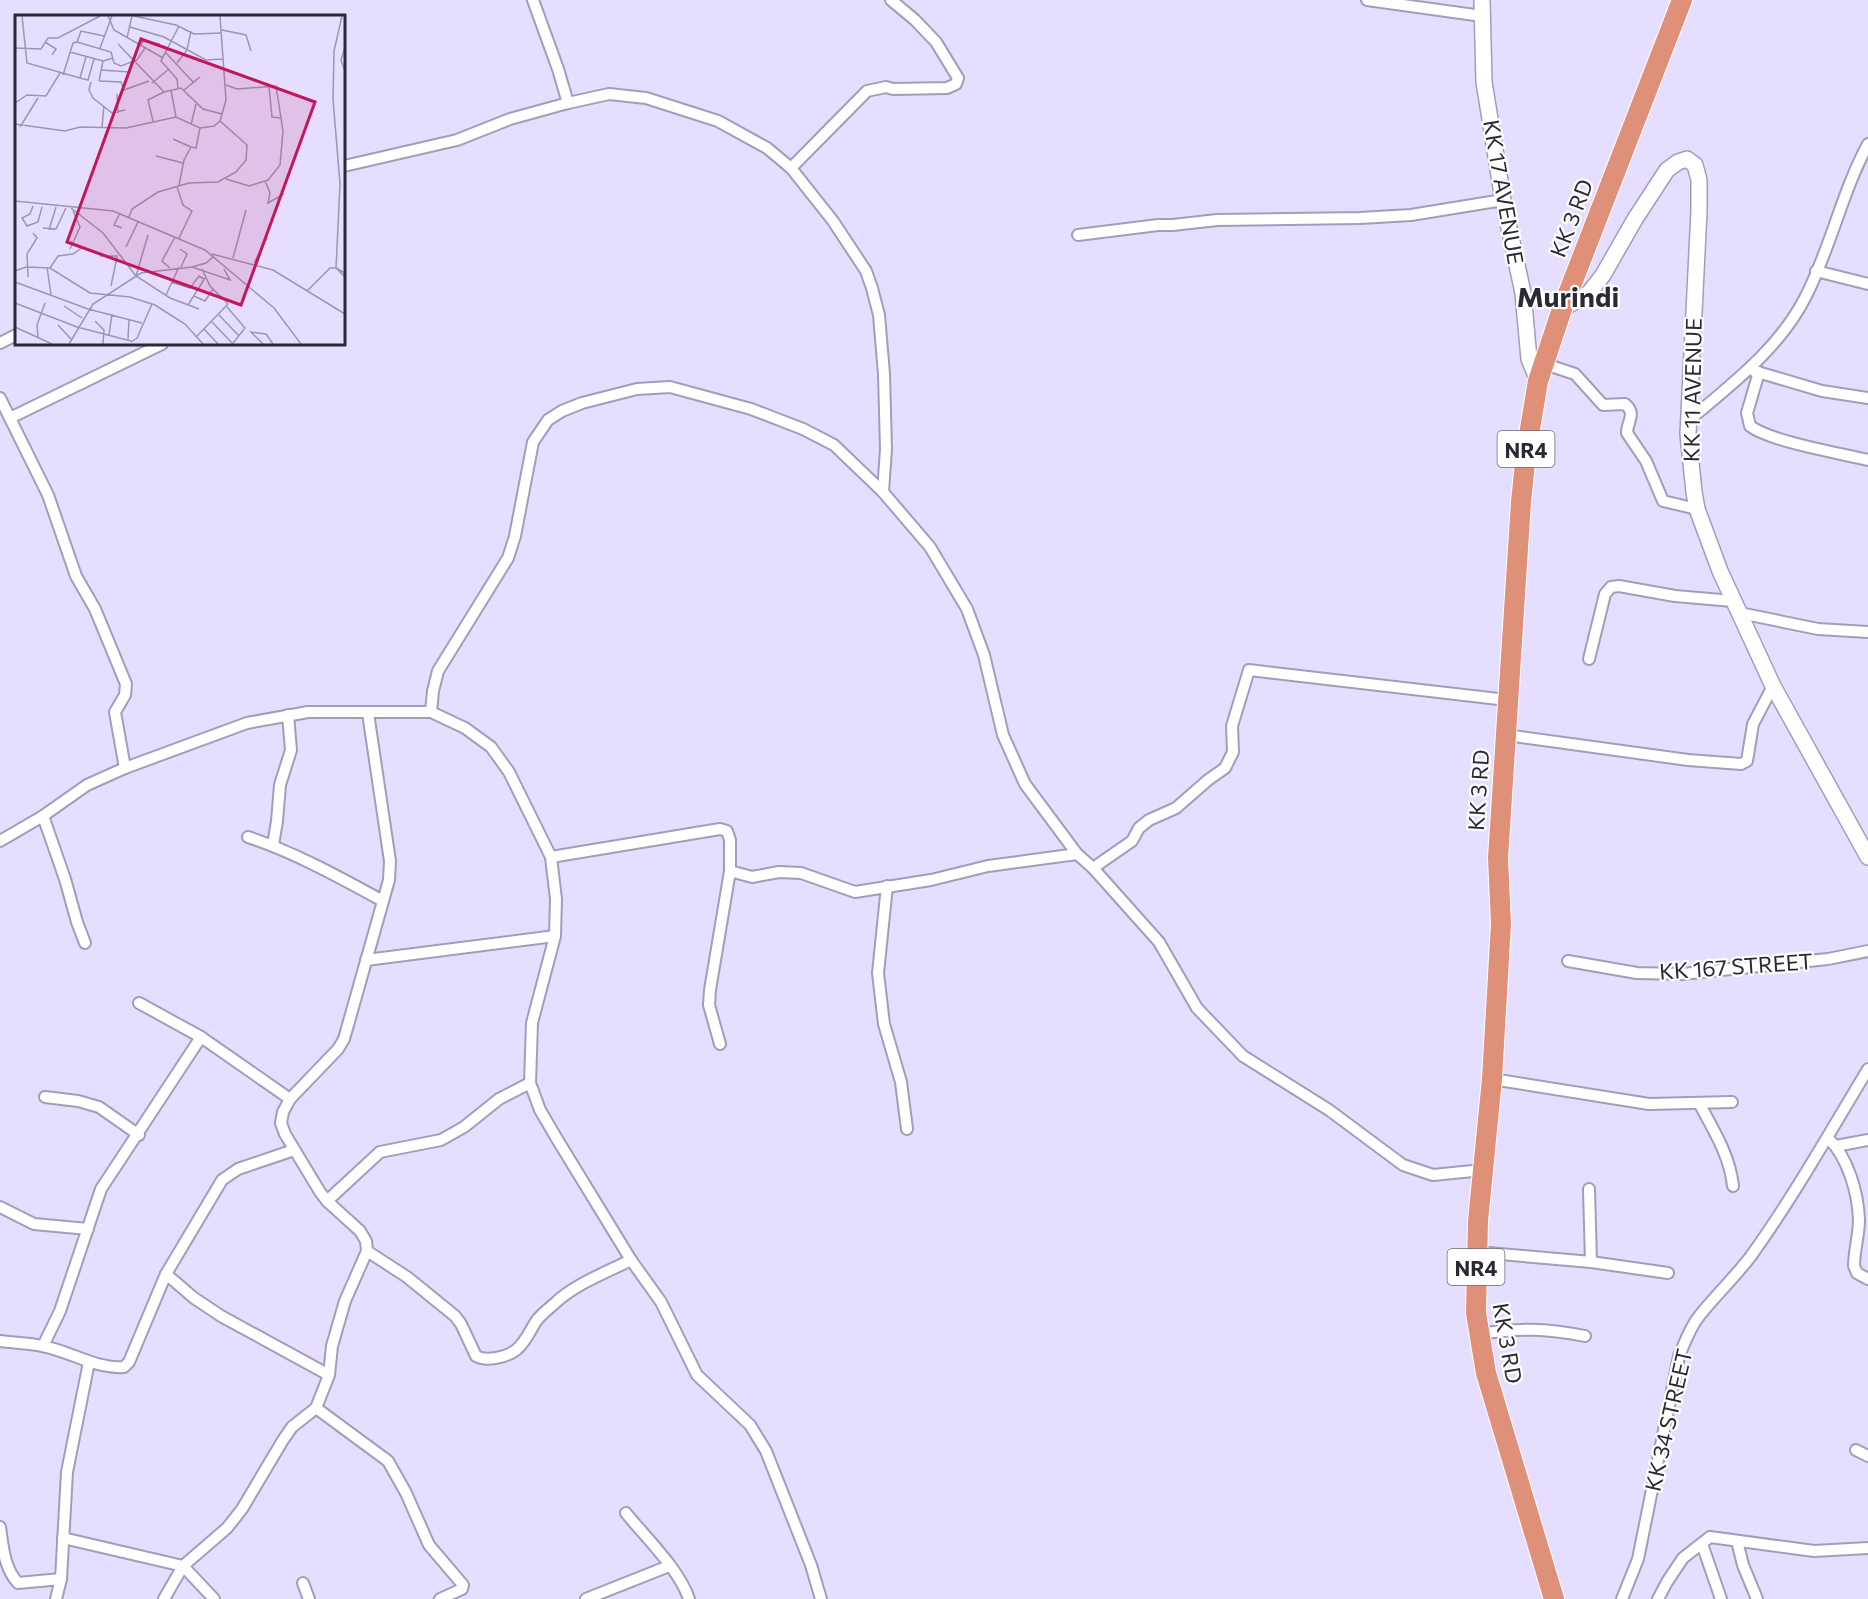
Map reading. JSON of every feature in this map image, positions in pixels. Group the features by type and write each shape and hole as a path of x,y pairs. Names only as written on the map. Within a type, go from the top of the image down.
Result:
{"highway":[{"name":"KK 3 RD","path":"1554,1599 1486,1373 1476,1313 1477,1252 1492,1079 1501,924 1498,858 1507,700 1526,453 1542,373 1562,309 1682,0"}],"main road":[{"name":"KK 17 AVENUE","path":"1482,0 1484,82 1503,200 1523,293 1529,360 1542,373"},
{"name":"KK 11 AVENUE","path":"1562,309 1589,293 1603,275 1635,219 1667,170 1678,162 1688,159 1695,165 1699,180 1699,211 1688,421 1689,459 1697,509 1720,571 1773,686 1868,857"}],"street":[{"path":"532,0 568,103"},
{"path":"790,168 867,91 886,87 892,89 947,88 956,84 958,78 956,72 936,42 891,0"},
{"path":"1367,0 1482,16"},
{"path":"345,166 458,140 510,119 609,94 646,98 718,121 767,148 790,168 833,221 866,271 872,288 879,315 884,374 886,448 883,492"},
{"path":"1688,421 1753,371 1801,304 1868,144"},
{"path":"1078,235 1217,220 1411,215 1503,200"},
{"path":"1816,271 1868,284"},
{"path":"0,343 15,336"},
{"path":"10,418 160,345"},
{"path":"1753,371 1822,392 1868,398"},
{"path":"1753,371 1747,413 1750,426 1785,440 1868,460"},
{"path":"1542,373 1575,374 1603,405 1625,404 1630,408 1632,417 1627,433 1646,461 1663,501 1697,509"},
{"path":"431,712 438,670 508,558 516,536 533,442 548,420 582,403 637,389 670,387 751,409 813,434 834,445 883,492 930,547 967,609 984,655 1003,735 1025,784 1077,854 1093,868 1159,942 1197,1008 1243,1056 1329,1110 1403,1165 1433,1175 1483,1170"},
{"path":"0,398 48,495 76,576 95,609 126,684 125,695 115,712 125,768"},
{"path":"1589,658 1605,594 1611,587 1619,586 1736,607 1818,629 1868,632"},
{"path":"1093,868 1132,841 1139,828 1149,820 1176,808 1225,768 1233,752 1232,726 1249,670 1507,700"},
{"path":"1506,735 1688,760 1741,764 1747,762 1753,724 1773,686"},
{"path":"0,841 43,816 87,785 125,768 247,723 288,715 308,712 431,712 465,728 491,747 509,772 551,857 556,899 555,936 532,1023 530,1083 540,1110 631,1260 661,1302 697,1375 750,1425 766,1451 811,1565 820,1599"},
{"path":"164,1599 183,1566 227,1528 242,1509 292,1427 316,1408 328,1375 332,1346 345,1301 367,1251 366,1241 360,1232 327,1202 294,1150 281,1124 283,1112 290,1099 344,1040 389,880 390,861 368,713"},
{"path":"273,845 280,785 291,750 288,715"},
{"path":"43,816 66,879 85,943"},
{"path":"551,857 720,829 727,831 730,840 730,871 710,990 710,1005 720,1044"},
{"path":"248,837 308,860 383,901"},
{"path":"730,871 752,877 779,872 801,873 855,892 931,880 988,866 1077,854"},
{"path":"886,886 878,973 884,1024 901,1082 907,1129"},
{"path":"366,960 555,936"},
{"name":"KK 167 STREET","path":"1568,961 1637,973 1682,974 1828,959 1868,951"},
{"path":"139,1004 201,1037 290,1099"},
{"path":"43,1346 60,1311 101,1189 139,1135 201,1037"},
{"name":"KK 34 STREET","path":"1622,1599 1638,1558 1678,1356 1699,1316 1751,1256 1828,1138 1868,1069"},
{"path":"1492,1079 1649,1104 1732,1102"},
{"path":"327,1202 380,1152 441,1140 464,1127 499,1099 530,1083"},
{"path":"45,1097 78,1101 99,1107 139,1135"},
{"path":"1699,1103 1724,1152 1730,1168 1732,1186"},
{"path":"1828,1138 1836,1146 1848,1172 1859,1222 1854,1266 1857,1273 1868,1280"},
{"path":"1836,1146 1868,1140"},
{"path":"0,1341 43,1346 112,1368 124,1367 129,1362 166,1274 222,1180 238,1168 294,1150"},
{"path":"1589,1189 1591,1262"},
{"path":"0,1207 34,1224 88,1229"},
{"path":"367,1251 407,1277 455,1316 472,1350 481,1359 507,1356 527,1338 537,1320 555,1303 571,1291 631,1260"},
{"path":"1477,1252 1591,1262 1668,1273"},
{"path":"166,1274 220,1316 328,1375"},
{"path":"1479,1334 1504,1330 1548,1329 1585,1336"},
{"path":"56,1599 61,1578 64,1488 89,1362"},
{"path":"316,1408 388,1461 397,1475 429,1545 463,1586 462,1589 440,1599"},
{"path":"1856,1450 1868,1456"},
{"path":"626,1514 669,1566 683,1585 689,1599"},
{"path":"0,1527 10,1575 18,1583 61,1578"},
{"path":"1658,1599 1666,1582 1683,1558 1710,1537 1814,1551 1868,1548"},
{"path":"63,1539 183,1566 214,1599"},
{"path":"1737,1541 1743,1565 1757,1599"},
{"path":"1702,1544 1721,1599"},
{"path":"586,1599 669,1566"},
{"path":"303,1583 309,1599"}],"district":[{"name":"Murindi","path":"1568,296"}]}
